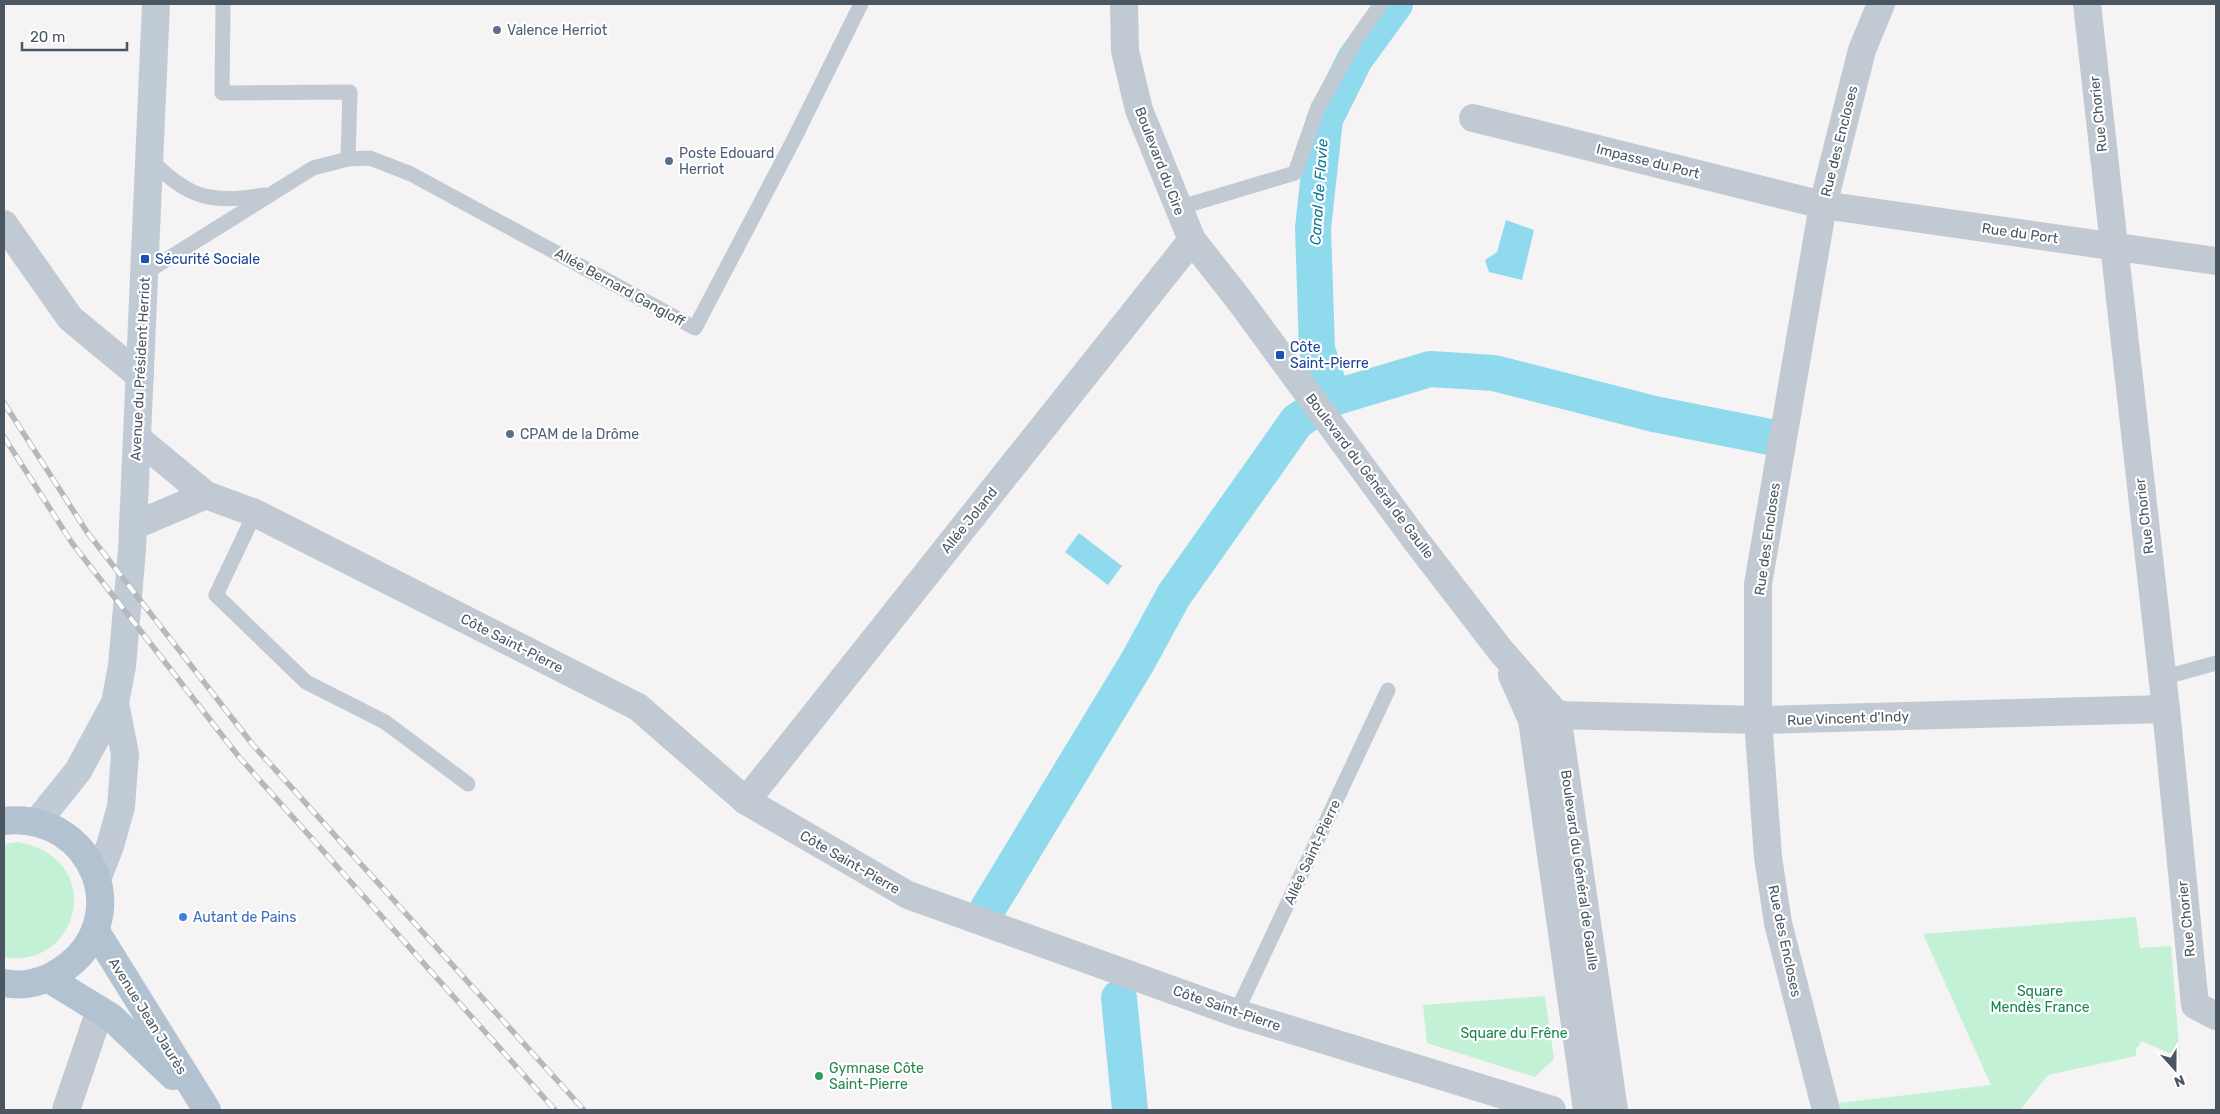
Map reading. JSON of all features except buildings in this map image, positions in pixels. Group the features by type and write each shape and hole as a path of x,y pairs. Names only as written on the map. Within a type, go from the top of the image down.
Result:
{"main road":[{"name":"Avenue du Président Herriot","path":"37,822 78,771 115,703 122,666 134,515 156,4"},
{"name":"Avenue du Président Herriot","path":"97,879 110,846 121,807 125,754 115,703"},
{"path":"4,822 26,820 37,822 57,830 75,842 88,859 97,879 100,898 95,930 75,961 49,979 30,984 4,983"},
{"name":"Avenue Jean Jaurès","path":"95,930 203,1106"},
{"name":"Avenue Jean Jaurès","path":"49,979 111,1017 203,1106"}],"street":[{"name":"Boulevard du Cire","path":"1124,4 1126,51 1139,110 1192,240 1240,301"},
{"name":"Rue des Encloses","path":"1826,1110 1778,923 1768,857 1758,720 1758,584 1823,205 1862,50 1881,4"},
{"name":"Rue Chorier","path":"2086,4 2166,709 2195,1005 2216,1016"},
{"name":"Impasse du Port","path":"1473,118 1823,205"},
{"name":"Rue du Port","path":"1823,205 2216,261"},
{"path":"4,224 70,318 140,376"},
{"name":"Allée Joland","path":"746,801 1192,240"},
{"name":"Boulevard du Général de Gaulle","path":"1240,301 1417,542 1502,651 1544,717 1610,1110"},
{"name":"Côte Saint-Pierre","path":"137,438 206,495 255,513 638,707 746,801 908,895 1236,1013 1552,1110"},
{"path":"134,515 206,495"},
{"name":"Rue Vincent d'Indy","path":"1544,717 1758,720 2166,709"},
{"name":"Boulevard du Général de Gaulle","path":"1544,717 1587,1110"},
{"path":"66,1110 100,1010"}],"lane":[{"path":"223,4 222,92 350,92 348,159"},
{"name":"Allée Bernard Gangloff","path":"145,273 313,168 348,159 370,158 411,174 695,328 793,141 861,4"},
{"path":"1178,208 1295,173 1318,107 1357,38 1381,4"},
{"name":"Allée Bernard Gangloff","path":"150,159 169,179 193,193 236,200 270,194"},
{"path":"255,513 216,595 306,682 385,722 468,784"},
{"path":"2162,678 2216,663"},
{"name":"Allée Saint-Pierre","path":"1236,1013 1388,690"}],"green space":[{"path":"18,842 47,852 65,869 73,890 73,911 65,931 50,947 30,957 4,957 4,844"},
{"name":"Square Mendès France","path":"2136,917 2140,948 2171,946 2180,1058 2142,1041 2136,1049 2136,1056 2048,1075 2020,1110 1841,1110 1839,1103 1991,1085 1923,934"},
{"name":"Square du Frêne","path":"1545,996 1554,1059 1535,1077 1427,1043 1423,1005"}],"water":[{"path":"1506,220 1534,230 1522,280 1489,272 1485,260 1497,252"},
{"path":"1079,533 1122,566 1108,585 1065,552"}],"waterway":[{"name":"Canal de Flavie","path":"1333,398 1317,349 1313,228 1325,119 1355,59 1395,4"},
{"path":"987,910 1138,661 1174,595 1297,421 1333,398 1430,369 1494,373 1654,414 1775,438"},
{"path":"1119,998 1130,1110"}],"railway":[{"path":"4,403 87,532 253,745 584,1110"},
{"path":"4,437 72,543 239,757 555,1110"}],"place":[{"name":"Valence Herriot","path":"497,30"},
{"name":"Poste Edouard Herriot","path":"669,161"},
{"name":"Sécurité Sociale","path":"145,259"},
{"name":"Côte Saint-Pierre","path":"1280,355"},
{"name":"CPAM de la Drôme","path":"510,434"},
{"name":"Autant de Pains","path":"183,917"},
{"name":"Gymnase Côte Saint-Pierre","path":"819,1076"}]}
